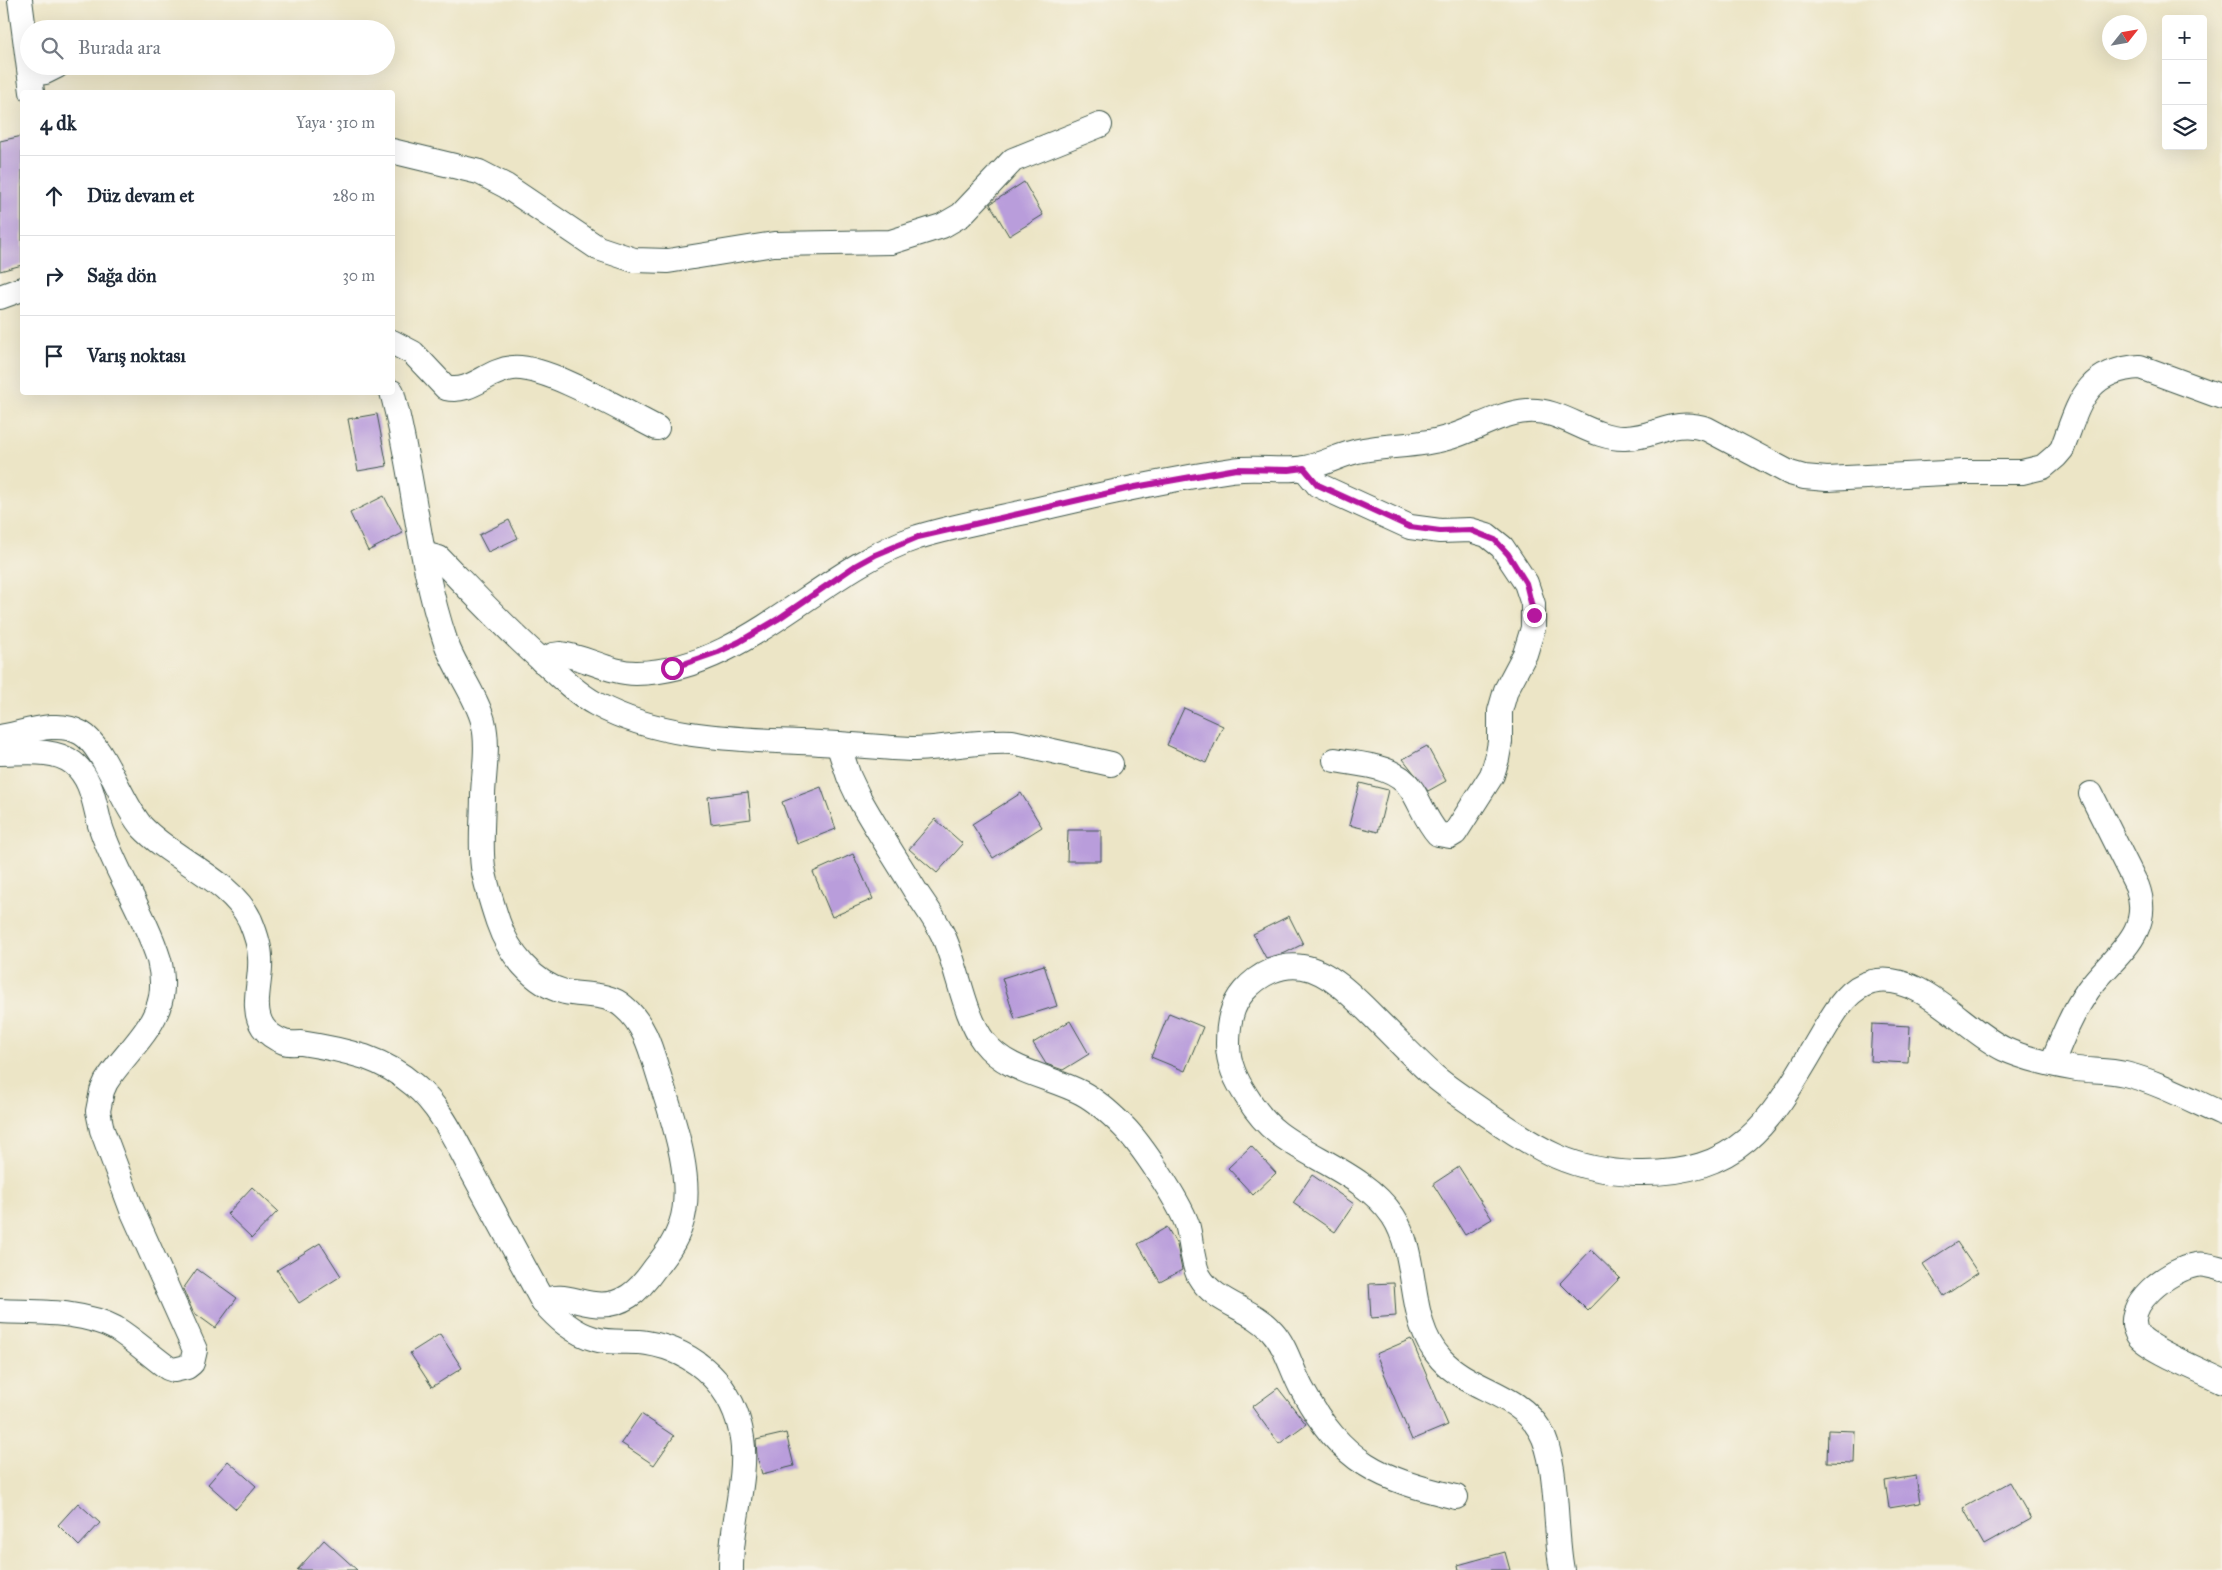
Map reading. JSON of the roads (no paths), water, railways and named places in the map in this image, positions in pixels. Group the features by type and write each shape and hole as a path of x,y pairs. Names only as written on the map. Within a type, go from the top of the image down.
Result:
{"street":[{"path":"20,0 23,20"},
{"path":"31,83 41,75"},
{"path":"395,152 479,172 506,186 598,248 634,260 668,261 774,244 891,242 942,226 961,215 1013,160 1100,124"},
{"path":"0,296 20,290"},
{"path":"395,344 413,353 446,388 463,390 501,370 527,368 554,377 657,428"},
{"path":"542,661 553,655 560,654 615,672 640,673 672,668 718,652 739,642 778,619 855,566 875,555 918,537 1135,487 1236,469 1281,470 1304,468 1361,450 1428,443 1449,438 1518,412 1538,410 1551,413 1600,435 1612,438 1641,437 1668,426 1695,425 1719,434 1790,472 1816,479 1964,472 2022,472 2042,467 2062,449 2082,397 2097,381 2117,370 2140,367 2222,398"},
{"path":"393,395 424,554 446,642 476,702 483,722 486,749 483,792 483,866 500,926 511,949 525,967 542,981 562,992 611,999 623,1005 635,1018 645,1033 664,1092 684,1172 686,1201 682,1224 670,1249 642,1286 628,1297 613,1304 599,1306 556,1297 543,1302"},
{"path":"1304,468 1318,485 1410,527 1440,531 1470,530 1495,540 1508,554 1526,583 1534,615 1530,641 1506,690 1500,711 1500,742 1492,775 1455,833 1450,836 1438,834 1411,789 1398,776 1389,771 1334,760"},
{"path":"424,554 439,558 542,661 595,703 635,722 673,732 911,749 951,747 997,741 1012,742 1112,764"},
{"path":"0,737 45,728 65,727 81,732 95,743 123,800 141,826 163,847 220,885 236,900 248,917 257,938 260,958 257,1011 262,1026 273,1037 286,1043 300,1043 365,1057 392,1070 415,1085 434,1105 452,1134 543,1302 558,1318 576,1331 595,1339 647,1343 669,1348 687,1356 709,1372 725,1391 738,1418 742,1440 742,1463 731,1570"},
{"path":"838,744 848,777 858,796 941,932 952,956 972,1021 984,1042 992,1051 1010,1064 1081,1092 1109,1112 1124,1127 1138,1143 1182,1212 1189,1232 1194,1263 1201,1279 1213,1292 1261,1322 1274,1333 1312,1408 1344,1448 1372,1469 1396,1481 1456,1498"},
{"path":"0,753 58,755 73,763 80,770 90,788 101,827 158,958 162,986 157,1010 147,1029 106,1082 98,1111 102,1130 132,1210 195,1350 195,1357 187,1367 174,1370 168,1368 114,1328 100,1322 50,1313 0,1311"},
{"path":"2052,1063 2070,1018 2088,990 2134,935 2142,917 2142,902 2137,886 2091,794"},
{"path":"1562,1570 1550,1454 1543,1435 1534,1420 1522,1408 1507,1398 1460,1375 1444,1363 1432,1348 1424,1332 1406,1243 1397,1222 1385,1204 1367,1188 1276,1132 1261,1117 1233,1074 1228,1057 1230,1016 1237,1000 1248,986 1261,976 1277,968 1293,966 1309,968 1326,976 1355,1000 1435,1077 1529,1144 1558,1158 1583,1166 1622,1172 1659,1173 1687,1169 1715,1159 1740,1146 1761,1128 1775,1112 1838,1008 1853,990 1871,982 1889,980 1907,984 1921,991 1977,1034 2007,1051 2075,1069 2124,1074 2222,1114"},
{"path":"2222,1269 2199,1264 2174,1272 2163,1279 2144,1298 2134,1320 2136,1330 2146,1343 2222,1381"}]}
